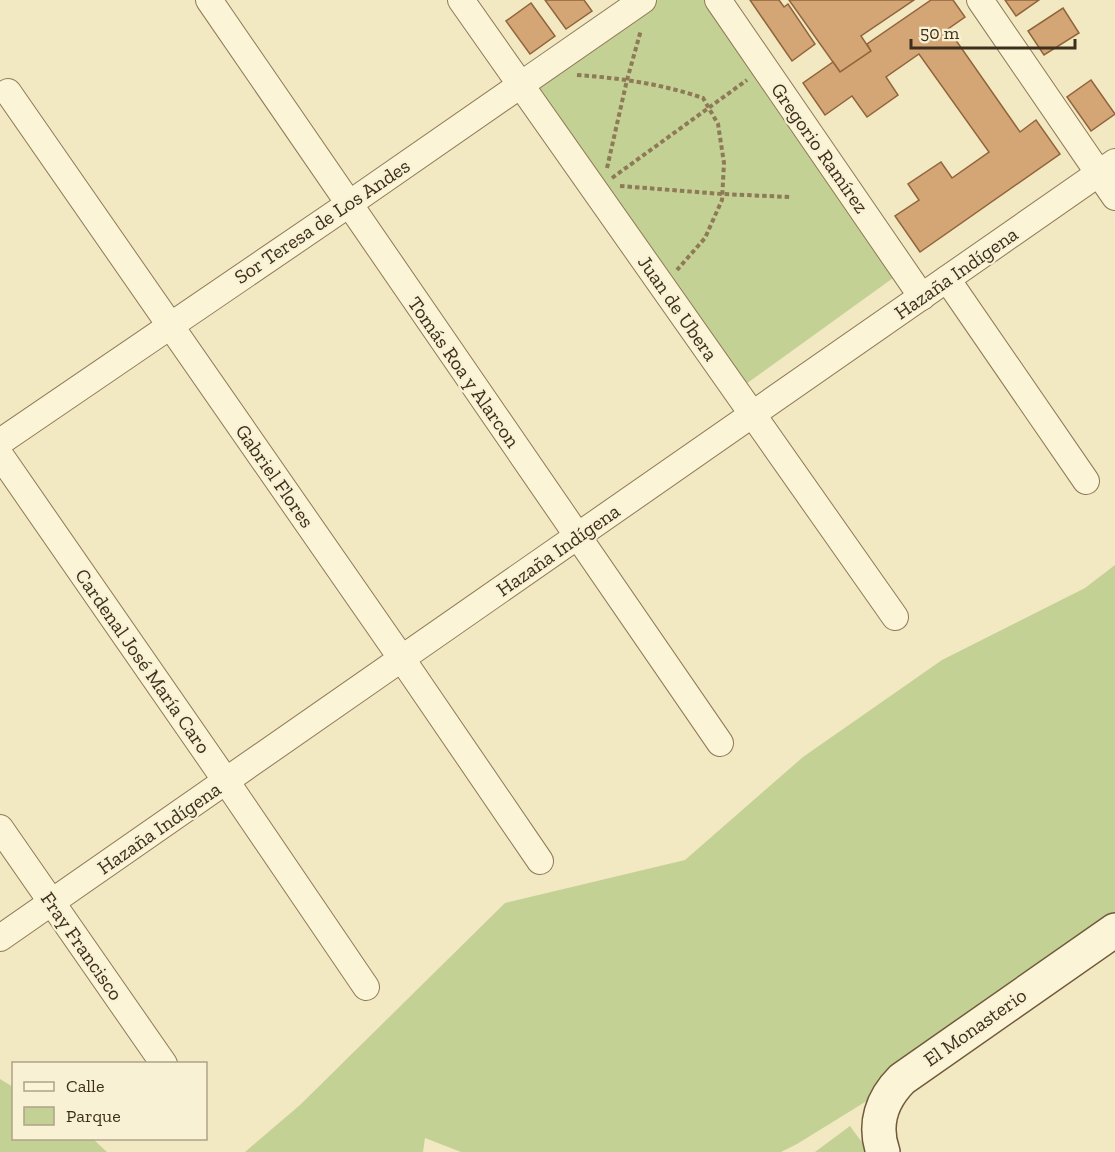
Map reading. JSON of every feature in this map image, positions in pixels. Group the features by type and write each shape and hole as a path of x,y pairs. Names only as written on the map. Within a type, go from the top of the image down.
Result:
{"street":[{"name":"Tomás Roa y Alarcon","path":"208,0 720,743"},
{"name":"Juan de Ubera","path":"461,0 895,617"},
{"name":"Gregorio Ramírez","path":"718,0 922,297"},
{"path":"980,0 1107,168 1115,197"},
{"name":"Sor Teresa de Los Andes","path":"0,442 349,204 520,84 643,11"},
{"name":"Gabriel Flores","path":"8,92 540,861"},
{"name":"Hazaña Indígena","path":"0,938 1107,168"},
{"path":"947,279 1086,480"},
{"name":"Cardenal José María Caro","path":"0,455 366,987"},
{"name":"Fray Francisco","path":"0,828 163,1062"},
{"name":"El Monasterio","path":"883,1152 879,1139 880,1113 892,1089 902,1078 1115,930"}],"path":[{"path":"606,173 643,11"},
{"path":"603,184 765,68"},
{"path":"567,75 627,80 671,87 703,98 718,124 724,163 722,194 705,238 662,286"},
{"path":"615,186 790,197"}],"green space":[{"path":"658,0 710,0 900,273 746,384 536,85"},
{"path":"1115,565 1115,948 781,1152 461,1152 425,1138 423,1152 245,1152 300,1105 505,903 685,860 803,757 942,660 1085,588"},
{"path":"0,1079 12,1086 12,1140 94,1140 107,1152 0,1152"},
{"path":"850,1126 869,1152 815,1152"}],"building":[{"path":"545,0 584,0 592,11 566,29"},
{"path":"750,0 779,0 784,7 788,4 815,44 792,61"},
{"path":"789,0 914,0 861,36 871,51 840,72"},
{"path":"931,0 953,0 965,17 948,29 1020,132 1036,120 1060,154 920,252 895,216 919,200 908,184 941,162 952,178 989,152 919,54 886,77 898,95 867,117 852,96 825,115 803,83 833,62 840,72 871,51 867,44"},
{"path":"1005,0 1039,0 1016,16"},
{"path":"531,3 555,36 530,54 506,21"},
{"path":"1063,8 1079,33 1044,55 1028,31"},
{"path":"1091,80 1115,114 1091,131 1067,97"}]}
